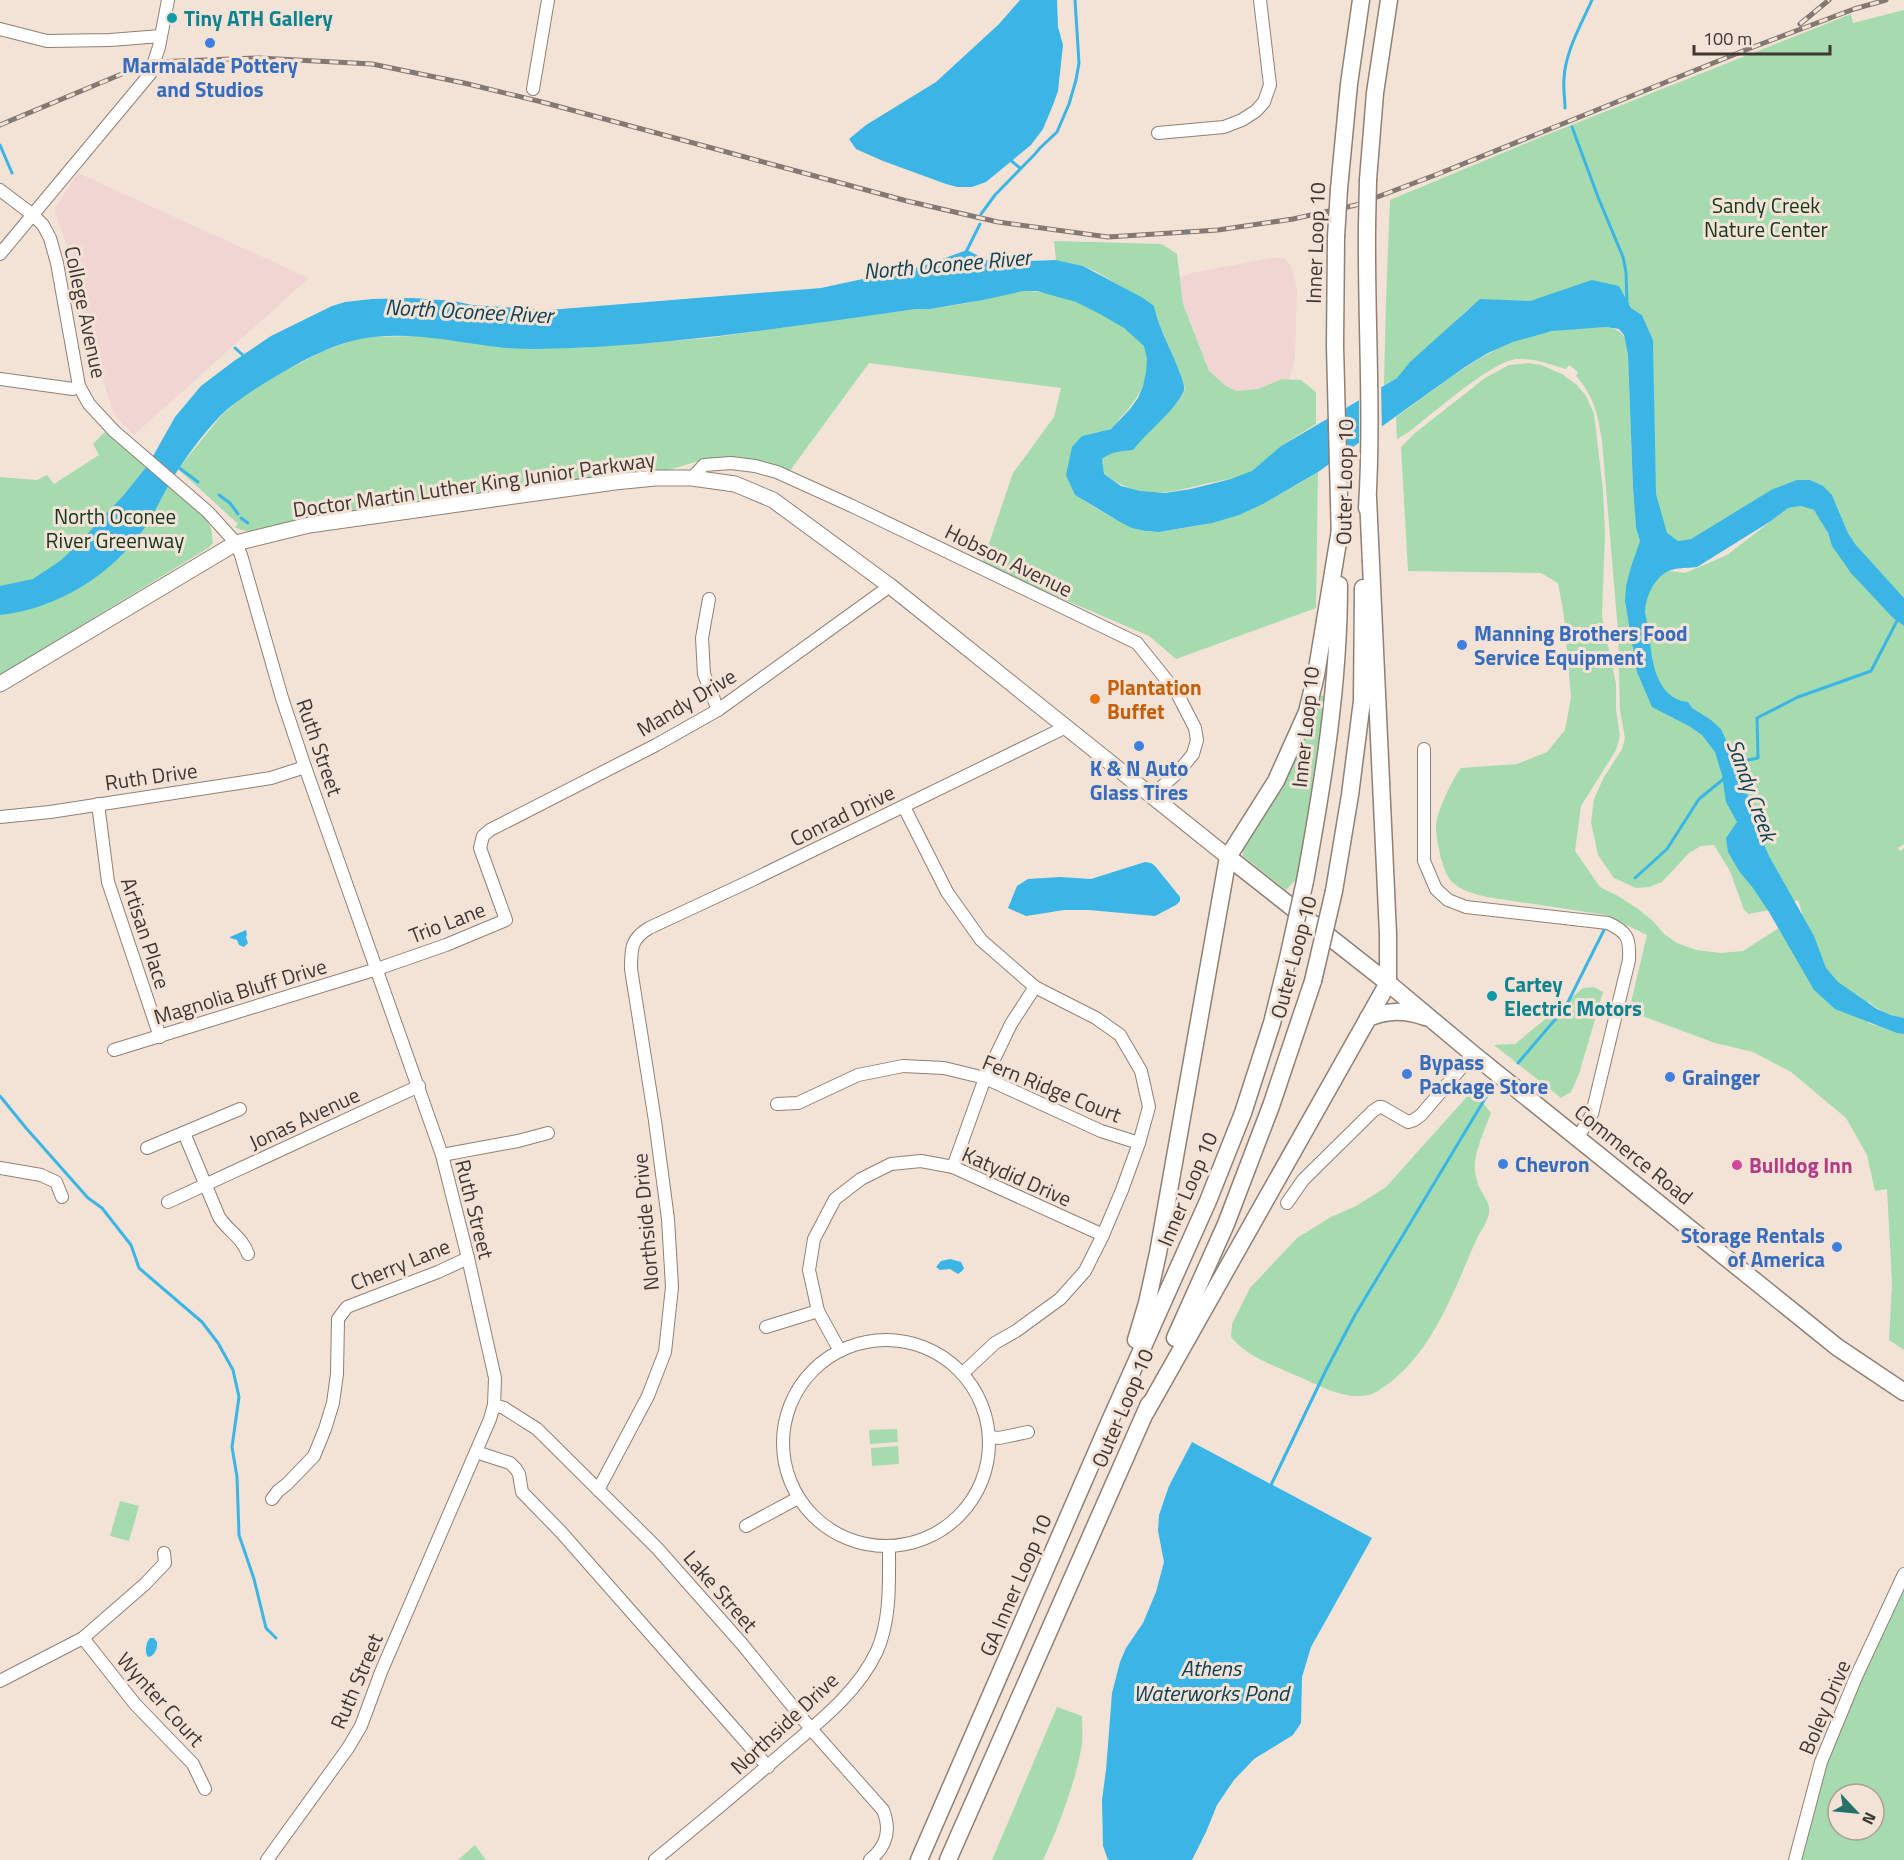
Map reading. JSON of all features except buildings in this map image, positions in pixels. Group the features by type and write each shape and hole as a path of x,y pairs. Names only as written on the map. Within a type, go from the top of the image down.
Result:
{"highway":[{"name":"Inner Loop 10","path":"1109,1423 1208,1201 1243,1113 1272,1023 1288,958 1322,792 1331,720 1339,604 1340,530 1335,346 1336,237 1349,84 1361,0"},
{"name":"Outer Loop 10","path":"948,1860 1146,1412 1176,1336 1234,1203 1271,1106 1313,981 1334,891 1350,795 1362,701 1361,607 1368,498 1369,333 1366,292 1368,180 1375,93 1389,0"},
{"path":"1146,1412 1388,983 1388,934 1368,498"},
{"path":"1109,1423 1141,1326 1158,1253 1228,857 1276,781 1306,712 1317,675 1340,530"},
{"name":"Commerce Road","path":"1228,857 1388,983 1837,1347 1904,1392"},
{"path":"1368,1018 1379,1013 1398,1011 1411,1012 1429,1018"},
{"name":"GA Inner Loop 10","path":"919,1860 1109,1423"}],"main road":[{"name":"Doctor Martin Luther King Junior Parkway","path":"0,684 236,543 309,525 615,482 655,478 692,478 735,484 773,500 890,585 1228,857"}],"street":[{"path":"0,254 150,74 162,36 168,0"},
{"path":"533,89 548,0"},
{"path":"1158,133 1224,127 1242,120 1256,111 1263,102 1270,85 1260,0"},
{"path":"0,29 47,41 162,36"},
{"name":"College Avenue","path":"0,190 33,215 43,225 50,238 57,263 80,386 98,415 114,432 208,512 236,543"},
{"path":"0,379 73,389 80,386"},
{"name":"Hobson Avenue","path":"692,478 704,465 755,466 777,472 1137,643 1177,693 1195,728 1197,740 1193,754 1180,770 1153,795"},
{"path":"213,557 220,541 218,522"},
{"name":"Ruth Street","path":"236,543 305,767 442,1155 495,1378 494,1405 476,1452 381,1672 361,1726 348,1749 267,1860"},
{"name":"Mandy Drive","path":"490,830 656,745 718,710 890,585"},
{"path":"709,599 702,638 704,674 718,710"},
{"name":"Conrad Drive","path":"636,938 649,928 904,807 1065,727"},
{"path":"1424,749 1424,861 1436,889 1448,900 1466,907 1608,923 1624,932 1628,939 1629,960 1592,1114 1578,1137"},
{"name":"Ruth Drive","path":"0,817 50,812 271,778 305,767"},
{"name":"Artisan Place","path":"98,804 108,882 160,1037"},
{"path":"904,807 947,892 981,940 1035,987 1096,1018 1120,1035 1142,1071 1149,1107 1139,1143 1104,1235 1085,1271 1060,1299 1016,1331 995,1343 963,1373"},
{"name":"Trio Lane","path":"377,969 446,945 506,920 480,848 483,836 490,830"},
{"name":"Northside Drive","path":"598,1490 648,1396 665,1352 672,1287 668,1218 631,969 632,946 636,938"},
{"name":"Magnolia Bluff Drive","path":"114,1050 377,969"},
{"path":"953,1167 985,1078 1011,1024 1035,987"},
{"path":"1287,1203 1303,1180 1373,1111 1382,1107 1408,1122 1414,1120 1421,1115 1473,1054"},
{"name":"Fern Ridge Court","path":"777,1104 798,1103 858,1075 903,1066 944,1068 985,1078 1101,1131 1139,1143"},
{"name":"Jonas Avenue","path":"168,1202 419,1086"},
{"name":"Jonas Avenue","path":"147,1148 240,1109"},
{"path":"184,1133 219,1218 244,1243 248,1254"},
{"path":"442,1155 548,1133"},
{"name":"Katydid Drive","path":"840,1351 818,1311 809,1270 814,1239 835,1199 861,1179 891,1164 921,1161 953,1167 1104,1235"},
{"path":"0,1168 41,1175 56,1182 62,1197"},
{"name":"Cherry Lane","path":"272,1499 314,1456 325,1429 333,1404 337,1374 338,1319 347,1307 468,1258"},
{"path":"766,1327 818,1311"},
{"path":"879,1340 910,1342 939,1353 963,1373 974,1387 985,1411 990,1437 986,1470 972,1500 950,1525 921,1541 889,1547 858,1543 830,1530 806,1510 786,1472 783,1443 786,1415 798,1389 810,1374 816,1367 840,1351 859,1343 879,1340"},
{"name":"Lake Street","path":"494,1405 504,1408 537,1428 657,1548 883,1810 888,1830 885,1844 870,1860"},
{"path":"990,1437 1028,1432"},
{"path":"476,1452 510,1463 516,1469 522,1492 536,1509 561,1532 768,1767"},
{"path":"746,1526 798,1498"},
{"name":"Northside Drive","path":"655,1860 811,1729 844,1698 866,1671 877,1650 889,1600 889,1547"},
{"path":"0,1681 83,1638 165,1563 164,1553"},
{"name":"Boley Drive","path":"1795,1860 1821,1762 1856,1677 1904,1574"},
{"name":"Wynter Court","path":"83,1638 135,1704 193,1764 206,1789"}],"shaded area":[{"path":"78,173 309,278 134,435 114,414 76,292 69,251 55,213 55,208"},
{"path":"1272,258 1284,258 1291,266 1297,288 1295,359 1289,380 1282,379 1257,389 1237,391 1226,386 1209,371 1183,304 1180,278 1190,273"}],"green space":[{"name":"Sandy Creek Nature Center","path":"1904,10 1904,598 1855,545 1833,497 1771,490 1691,539 1678,541 1658,551 1649,454 1654,425 1653,340 1642,315 1631,308 1619,286 1551,295 1530,301 1495,300 1468,309 1397,378 1384,385 1390,200 1541,137 1851,14 1853,23"},
{"path":"1054,241 1162,244 1177,254 1183,304 1209,371 1226,386 1237,391 1258,389 1282,379 1301,380 1316,392 1316,424 1281,446 1253,471 1232,478 1180,490 1155,493 1131,489 1104,474 1102,459 1113,453 1133,450 1141,439 1163,419 1185,389 1156,319 1154,306 1095,271 1056,260"},
{"path":"1023,291 1052,294 1095,310 1120,325 1143,343 1148,356 1143,385 1127,410 1112,428 1082,436 1075,495 1127,525 1145,531 1161,532 1217,521 1251,509 1318,472 1316,608 1176,659 1149,636 982,564 1013,473 1054,417 1061,388 869,363 789,472 748,459 726,457 700,461 665,471 295,522 248,531 235,527 238,524 178,469 221,416 241,398 321,352 355,340 374,337 420,336 501,347 577,348 709,338 943,307"},
{"path":"1606,327 1617,330 1623,335 1628,355 1636,528 1644,567 1685,573 1727,555 1788,508 1801,506 1814,510 1831,541 1893,618 1904,626 1904,844 1898,848 1900,851 1904,848 1904,1018 1885,1012 1868,1001 1868,1023 1904,1034 1904,1350 1889,1340 1892,1283 1887,1189 1875,1191 1867,1155 1846,1118 1791,1072 1753,1052 1715,1043 1629,1011 1647,935 1606,915 1487,897 1469,892 1452,882 1443,864 1438,846 1436,824 1446,795 1461,768 1517,764 1547,752 1565,730 1571,697 1564,616 1558,583 1541,573 1408,571 1401,447 1415,433 1485,378 1509,365 1528,363 1541,365 1562,374 1577,385 1586,396 1594,414 1603,490 1605,534 1602,616 1616,684 1616,710 1620,736 1616,750 1581,806 1575,851 1600,887 1638,909 1677,943 1696,950 1721,953 1743,951 1802,913 1798,900 1779,908 1749,914 1744,910 1730,871 1714,845 1701,846 1689,853 1662,882 1649,887 1636,888 1614,878 1598,855 1591,822 1594,799 1604,777 1622,749 1625,738 1620,711 1618,632 1602,441 1594,406 1576,376 1578,372 1569,365 1566,369 1529,359 1505,362 1477,379 1397,439 1396,417 1481,358 1517,340 1537,334"},
{"name":"North Oconee River Greenway","path":"105,432 206,517 211,528 213,543 0,675 0,477 37,480 47,475 54,484 99,455 93,444"},
{"path":"1318,695 1325,696 1321,742 1298,877 1286,890 1243,856 1243,848"},
{"path":"1594,987 1603,992 1579,1074 1571,1092 1561,1098 1494,1045 1515,1044 1583,988"},
{"path":"1473,1090 1491,1113 1480,1142 1475,1164 1477,1182 1487,1202 1489,1215 1442,1316 1419,1353 1404,1370 1373,1393 1352,1396 1326,1389 1273,1366 1238,1344 1231,1337 1232,1324 1250,1288 1297,1238 1386,1187"},
{"path":"897,1429 898,1442 870,1444 869,1430"},
{"path":"898,1446 899,1464 872,1466 871,1448"},
{"path":"120,1501 139,1506 129,1541 110,1536"},
{"path":"1904,1587 1904,1860 1799,1860 1823,1770 1858,1684"},
{"path":"1057,1707 1082,1716 1082,1744 1076,1773 1055,1833 1043,1860 992,1860"},
{"path":"475,1845 486,1860 458,1860"}],"water":[{"path":"1020,0 1057,0 1058,27 1063,45 1058,91 1043,129 1031,145 986,182 972,187 946,184 856,149 849,139 866,125 936,82 999,24"},
{"name":"North Oconee River","path":"967,250 1001,267 1016,266 1029,261 1056,260 1083,266 1154,306 1159,324 1181,376 1184,391 1169,412 1133,450 1113,453 1102,459 1104,474 1121,486 1140,491 1165,493 1231,479 1252,471 1281,446 1397,378 1410,362 1480,299 1530,301 1592,280 1619,286 1631,308 1642,315 1653,340 1656,494 1667,533 1678,541 1691,539 1771,490 1797,480 1810,480 1823,486 1832,495 1855,544 1904,598 1904,626 1893,618 1851,573 1832,546 1828,533 1814,510 1801,506 1788,508 1697,567 1666,572 1652,587 1645,612 1651,653 1662,685 1668,693 1688,702 1692,708 1721,729 1742,776 1759,833 1769,856 1814,936 1826,968 1838,982 1877,1009 1904,1018 1904,1034 1835,1009 1814,990 1769,912 1728,852 1726,838 1737,822 1726,802 1722,775 1715,752 1702,735 1652,707 1637,672 1625,601 1626,586 1640,541 1636,528 1633,488 1628,355 1624,335 1619,329 1606,327 1552,331 1513,342 1488,353 1318,472 1263,504 1239,515 1212,523 1159,532 1132,528 1075,495 1066,475 1072,447 1082,436 1111,429 1138,398 1146,372 1147,359 1144,346 1124,328 1100,314 1076,302 1037,291 1023,291 930,309 701,338 615,346 520,349 406,336 356,340 328,349 293,366 252,391 221,415 182,464 146,526 133,543 101,574 63,597 22,611 0,615 0,586 33,579 60,561 74,548 123,496 148,465 175,417 201,386 271,336 332,306 372,299 413,298 549,310 821,288 923,266"},
{"path":"1145,862 1155,866 1180,897 1176,905 1155,916 1064,910 1026,916 1008,908 1017,886 1028,879 1060,877 1091,879"},
{"path":"246,930 248,943 244,947 239,945 237,940 230,938 230,937"},
{"path":"950,1259 961,1262 964,1268 958,1274 950,1269 940,1270 936,1267 941,1261"},
{"name":"Athens Waterworks Pond","path":"1192,1442 1372,1538 1311,1647 1302,1677 1301,1723 1293,1735 1254,1759 1234,1780 1217,1805 1192,1860 1108,1860 1103,1846 1102,1800 1112,1693 1126,1648 1143,1623 1156,1592 1164,1562 1158,1531 1159,1515 1169,1486"},
{"path":"150,1638 154,1638 157,1644 154,1654 148,1657 146,1647"}],"pier":[{"path":"1381,384 1382,431 1359,447 1359,396"}],"waterway":[{"path":"981,214 995,195 1057,132 1069,104 1079,63 1075,0"},
{"path":"1565,108 1564,83 1567,59 1592,0"},
{"path":"1572,127 1623,257 1627,304"},
{"path":"0,145 12,173"},
{"path":"1009,159 1020,168"},
{"name":"North Oconee River","path":"966,252 980,224"},
{"path":"235,348 245,357"},
{"path":"178,467 198,482"},
{"path":"219,495 230,503 238,514"},
{"path":"241,518 248,523"},
{"name":"Sandy Creek","path":"1736,769 1748,760 1758,758 1757,718 1798,697 1871,671 1899,617"},
{"name":"Sandy Creek","path":"1635,878 1667,849 1699,799 1726,777"},
{"path":"1518,1063 1565,1008 1604,930"},
{"path":"1271,1485 1355,1315 1489,1092"},
{"path":"0,1096 88,1198 102,1208 131,1245 139,1268 202,1322 218,1343 233,1370 239,1397 232,1447 237,1477 239,1535 254,1579 266,1628 276,1638"}],"railway":[{"path":"1800,24 1829,0"},
{"path":"0,125 155,62 259,58 372,64 542,102 907,201 998,222 1108,237 1218,230 1293,219 1356,205 1748,49 1854,9 1886,0"}],"place":[{"name":"Tiny ATH Gallery","path":"172,18"},
{"name":"Marmalade Pottery and Studios","path":"210,43"},
{"name":"Manning Brothers Food Service Equipment","path":"1462,645"},
{"name":"Plantation Buffet","path":"1095,699"},
{"name":"K & N Auto Glass Tires","path":"1139,746"},
{"name":"Cartey Electric Motors","path":"1492,996"},
{"name":"Bypass Package Store","path":"1407,1074"},
{"name":"Grainger","path":"1670,1077"},
{"name":"Chevron","path":"1503,1164"},
{"name":"Bulldog Inn","path":"1737,1165"},
{"name":"Storage Rentals of America","path":"1837,1247"}]}
